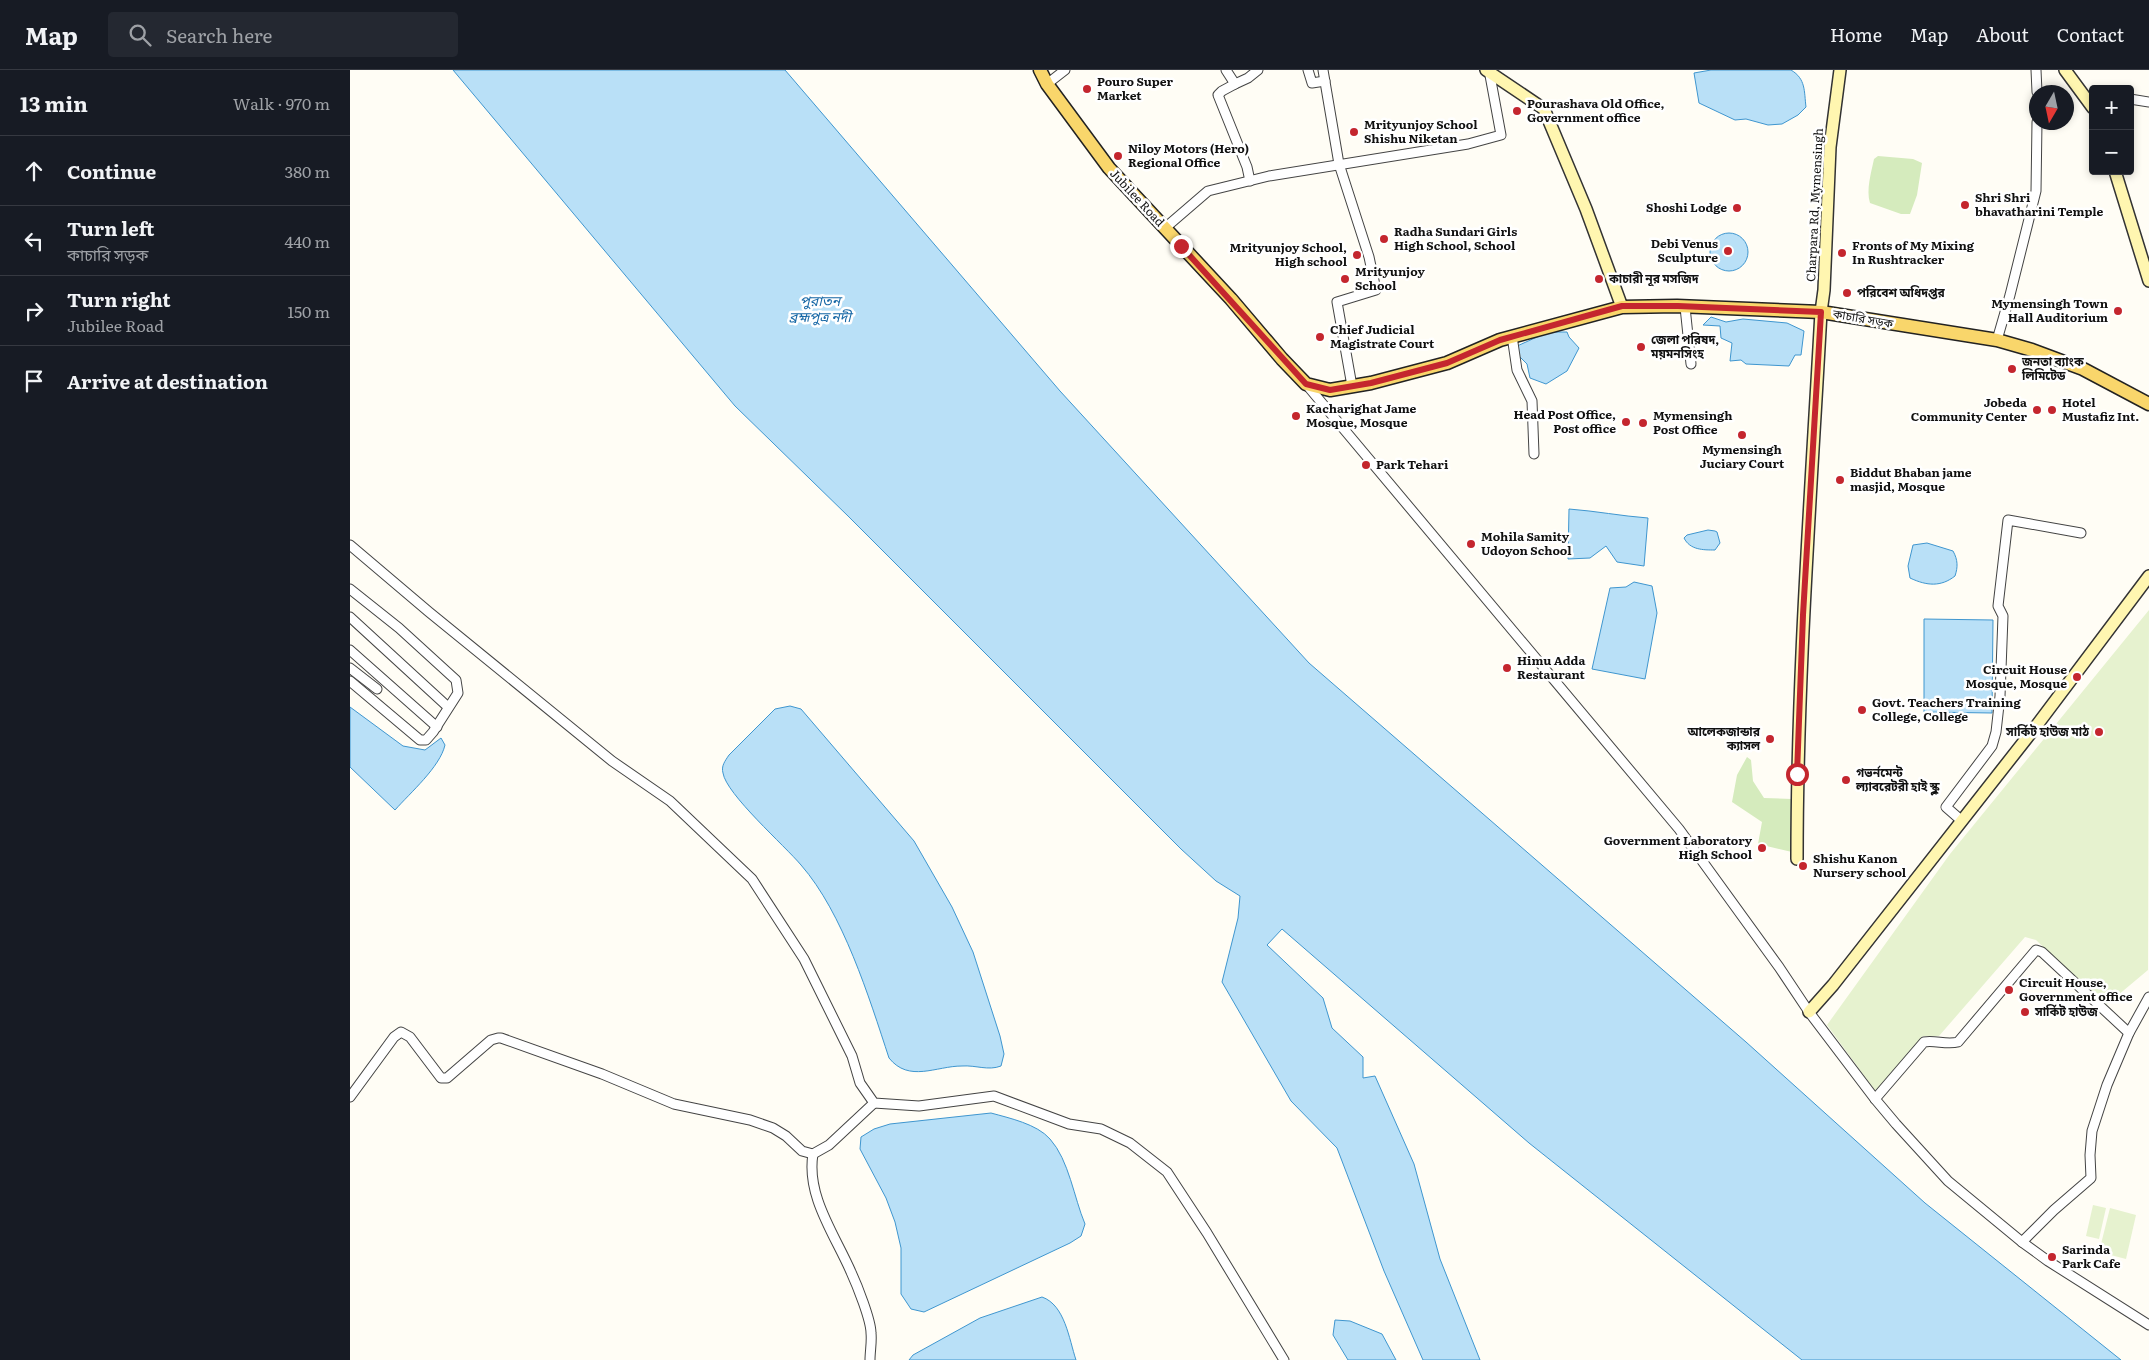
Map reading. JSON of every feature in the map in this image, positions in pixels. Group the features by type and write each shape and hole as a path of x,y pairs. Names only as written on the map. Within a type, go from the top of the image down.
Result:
{"main road":[{"name":"Jubilee Road","path":"1040,70 1047,84 1109,168 1306,384"},
{"name":"কাচারি সড়ক","path":"1306,384 1330,390 1447,363 1512,336 1622,306 1685,307 1821,312 1997,340 2032,350 2083,369 2149,404"}],"street":[{"path":"1047,84 1065,70"},
{"path":"1226,70 1235,84"},
{"path":"1250,180 1218,95 1258,70"},
{"path":"1308,70 1312,83 1325,81"},
{"path":"1323,70 1339,164 1369,257 1376,290 1337,302 1352,386"},
{"path":"1165,228 1208,191 1250,180 1468,144 1501,135 1488,70"},
{"path":"1488,70 1544,109 1586,209 1622,306"},
{"name":"Charpara Rd, Mymensingh","path":"1797,859 1797,774 1803,615 1821,312 1824,290 1830,147 1840,70"},
{"path":"2036,70 2037,85"},
{"path":"2065,70 2089,103"},
{"path":"2134,100 2149,102"},
{"path":"1997,340 2036,191 2037,130"},
{"path":"2117,175 2149,281"},
{"path":"1685,307 1691,364"},
{"path":"1512,336 1517,370 1532,401 1534,454"},
{"path":"1306,384 1678,829 1779,967 1809,1012 1875,1100 1948,1181 2022,1242 2048,1261 2149,1325"},
{"path":"1962,821 1946,807 1981,763 1992,746 1996,732 2000,696 2002,616 1998,606 2008,520 2081,533"},
{"path":"350,545 428,612 612,761 670,801 752,879 804,959 852,1056 860,1082 874,1104"},
{"path":"1809,1012 1839,978 1962,821 2149,576"},
{"path":"350,589 399,628 456,680 458,693 437,727 426,740 420,740 350,681"},
{"path":"350,617 448,707"},
{"path":"350,650 437,727"},
{"path":"350,668 377,689"},
{"path":"1875,1100 1924,1042 1952,1044 1958,1042 2036,950 2042,952 2129,1033"},
{"path":"2022,1242 2054,1210 2091,1178 2092,1131 2107,1085 2129,1033 2149,997"},
{"path":"350,1097 399,1032 405,1032 410,1037 434,1070 443,1078 447,1078 491,1040 498,1038 602,1074 674,1104 750,1120 773,1128 786,1136 802,1151 813,1154 829,1145 874,1104 919,1106 994,1096 1069,1124 1101,1129 1130,1143 1167,1172 1284,1360"},
{"path":"813,1154 813,1177 822,1214 852,1272 871,1332 870,1360"}],"green space":[{"path":"1878,156 1913,159 1922,163 1917,195 1910,214 1901,214 1870,203 1869,181 1874,159"},
{"name":"সার্কিট হাউজ মাঠ","path":"2149,610 2148,970 2105,1006 2036,940 2025,937 1939,1036 1923,1036 1876,1092 1827,1025 1950,854"},
{"path":"1747,757 1751,760 1753,781 1764,798 1792,799 1792,852 1758,844 1762,822 1732,802 1737,775"},
{"path":"2093,1205 2106,1208 2099,1239 2086,1236"},
{"path":"2110,1208 2136,1215 2126,1259 2099,1252"}],"water":[{"name":"পুরাতন ব্রহ্মপুত্র নদী","path":"453,70 785,70 1060,391 1309,663 1746,1042 1925,1203 2121,1360 1802,1360 1529,1143 1282,929 1267,945 1323,998 1332,1028 1363,1057 1363,1078 1375,1076 1414,1164 1440,1259 1480,1360 1423,1360 1384,1271 1337,1148 1291,1101 1222,982 1238,918 1240,896 1216,881 1181,849 848,516 735,406"},
{"path":"1711,70 1791,70 1802,81 1806,107 1798,115 1782,124 1768,125 1746,119 1735,120 1699,103 1694,73"},
{"path":"1729,233 1742,239 1748,252 1742,265 1729,271 1716,265 1710,252 1716,239"},
{"path":"1711,317 1726,322 1743,319 1787,323 1804,331 1801,355 1795,355 1789,366 1746,364 1741,360 1730,361 1732,343 1721,338 1720,326 1703,325"},
{"path":"1548,332 1567,332 1579,348 1567,371 1546,384 1530,378 1527,364 1517,354 1515,347"},
{"path":"1569,509 1648,518 1644,566 1617,562 1606,546 1590,558 1568,559"},
{"path":"1708,530 1717,532 1720,543 1715,550 1693,547 1684,538 1687,535"},
{"path":"1927,543 1953,551 1956,557 1957,570 1955,576 1950,580 1939,584 1928,584 1910,578 1908,566 1913,545"},
{"path":"1634,582 1652,586 1657,613 1645,679 1592,669 1610,588 1626,587"},
{"path":"1924,619 1993,620 1992,713 1924,712"},
{"path":"790,706 801,709 914,841 952,907 973,952 1000,1036 1004,1054 1001,1066 991,1068 962,1066 914,1072 897,1066 889,1058 853,957 830,907 801,865 734,794 723,773 724,764 729,755 775,709"},
{"path":"350,707 403,746 425,750 441,738 445,745 431,771 395,810 350,767"},
{"path":"991,1113 1038,1129 1057,1148 1067,1168 1085,1224 1081,1236 1070,1243 924,1312 911,1309 901,1294 901,1248 895,1222 886,1198 860,1149 861,1137 874,1129 890,1124"},
{"path":"1042,1297 1050,1301 1061,1315 1076,1360 909,1360 913,1355 980,1318"},
{"path":"1335,1320 1350,1321 1382,1334 1396,1360 1348,1360 1333,1335"}],"place":[{"name":"Pouro Super Market","path":"1087,89"},
{"name":"Pourashava Old Office, Government office","path":"1517,111"},
{"name":"Mrityunjoy School Shishu Niketan","path":"1354,132"},
{"name":"Niloy Motors (Hero) Regional Office","path":"1118,156"},
{"name":"Shri Shri bhavatharini Temple","path":"1965,205"},
{"name":"Shoshi Lodge","path":"1737,208"},
{"name":"Radha Sundari Girls High School, School","path":"1384,239"},
{"name":"Debi Venus Sculpture","path":"1728,251"},
{"name":"Fronts of My Mixing In Rushtracker","path":"1842,253"},
{"name":"Mrityunjoy School, High school","path":"1357,255"},
{"name":"Mrityunjoy School","path":"1345,279"},
{"name":"কাচারী নূর মসজিদ","path":"1599,279"},
{"name":"পরিবেশ অধিদপ্তর","path":"1847,293"},
{"name":"Mymensingh Town Hall Auditorium","path":"2118,311"},
{"name":"Chief Judicial Magistrate Court","path":"1320,337"},
{"name":"জেলা পরিষদ, ময়মনসিংহ","path":"1641,347"},
{"name":"জনতা ব্যাংক লিমিটেড","path":"2012,369"},
{"name":"Jobeda Community Center","path":"2037,410"},
{"name":"Hotel Mustafiz Int.","path":"2052,410"},
{"name":"Kacharighat Jame Mosque, Mosque","path":"1296,416"},
{"name":"Head Post Office, Post office","path":"1626,422"},
{"name":"Mymensingh Post Office","path":"1643,423"},
{"name":"Mymensingh Juciary Court","path":"1742,435"},
{"name":"Park Tehari","path":"1366,465"},
{"name":"Biddut Bhaban jame masjid, Mosque","path":"1840,480"},
{"name":"Mohila Samity Udoyon School","path":"1471,544"},
{"name":"Himu Adda Restaurant","path":"1507,668"},
{"name":"Circuit House Mosque, Mosque","path":"2077,677"},
{"name":"Govt. Teachers Training College, College","path":"1862,710"},
{"name":"সার্কিট হাউজ মাঠ","path":"2099,732"},
{"name":"আলেকজান্ডার ক্যাসল","path":"1770,739"},
{"name":"গভর্নমেন্ট ল্যাবরেটরী হাই স্কুল","path":"1846,780"},
{"name":"Government Laboratory High School","path":"1762,848"},
{"name":"Shishu Kanon Nursery school","path":"1803,866"},
{"name":"Circuit House, Government office","path":"2009,990"},
{"name":"সার্কিট হাউজ","path":"2025,1012"},
{"name":"Sarinda Park Cafe","path":"2052,1257"}],"route":[{"path":"1181,246 1306,384 1330,390 1371,383 1447,363 1500,340 1622,306 1678,306 1821,312 1803,615 1797,774"}]}
